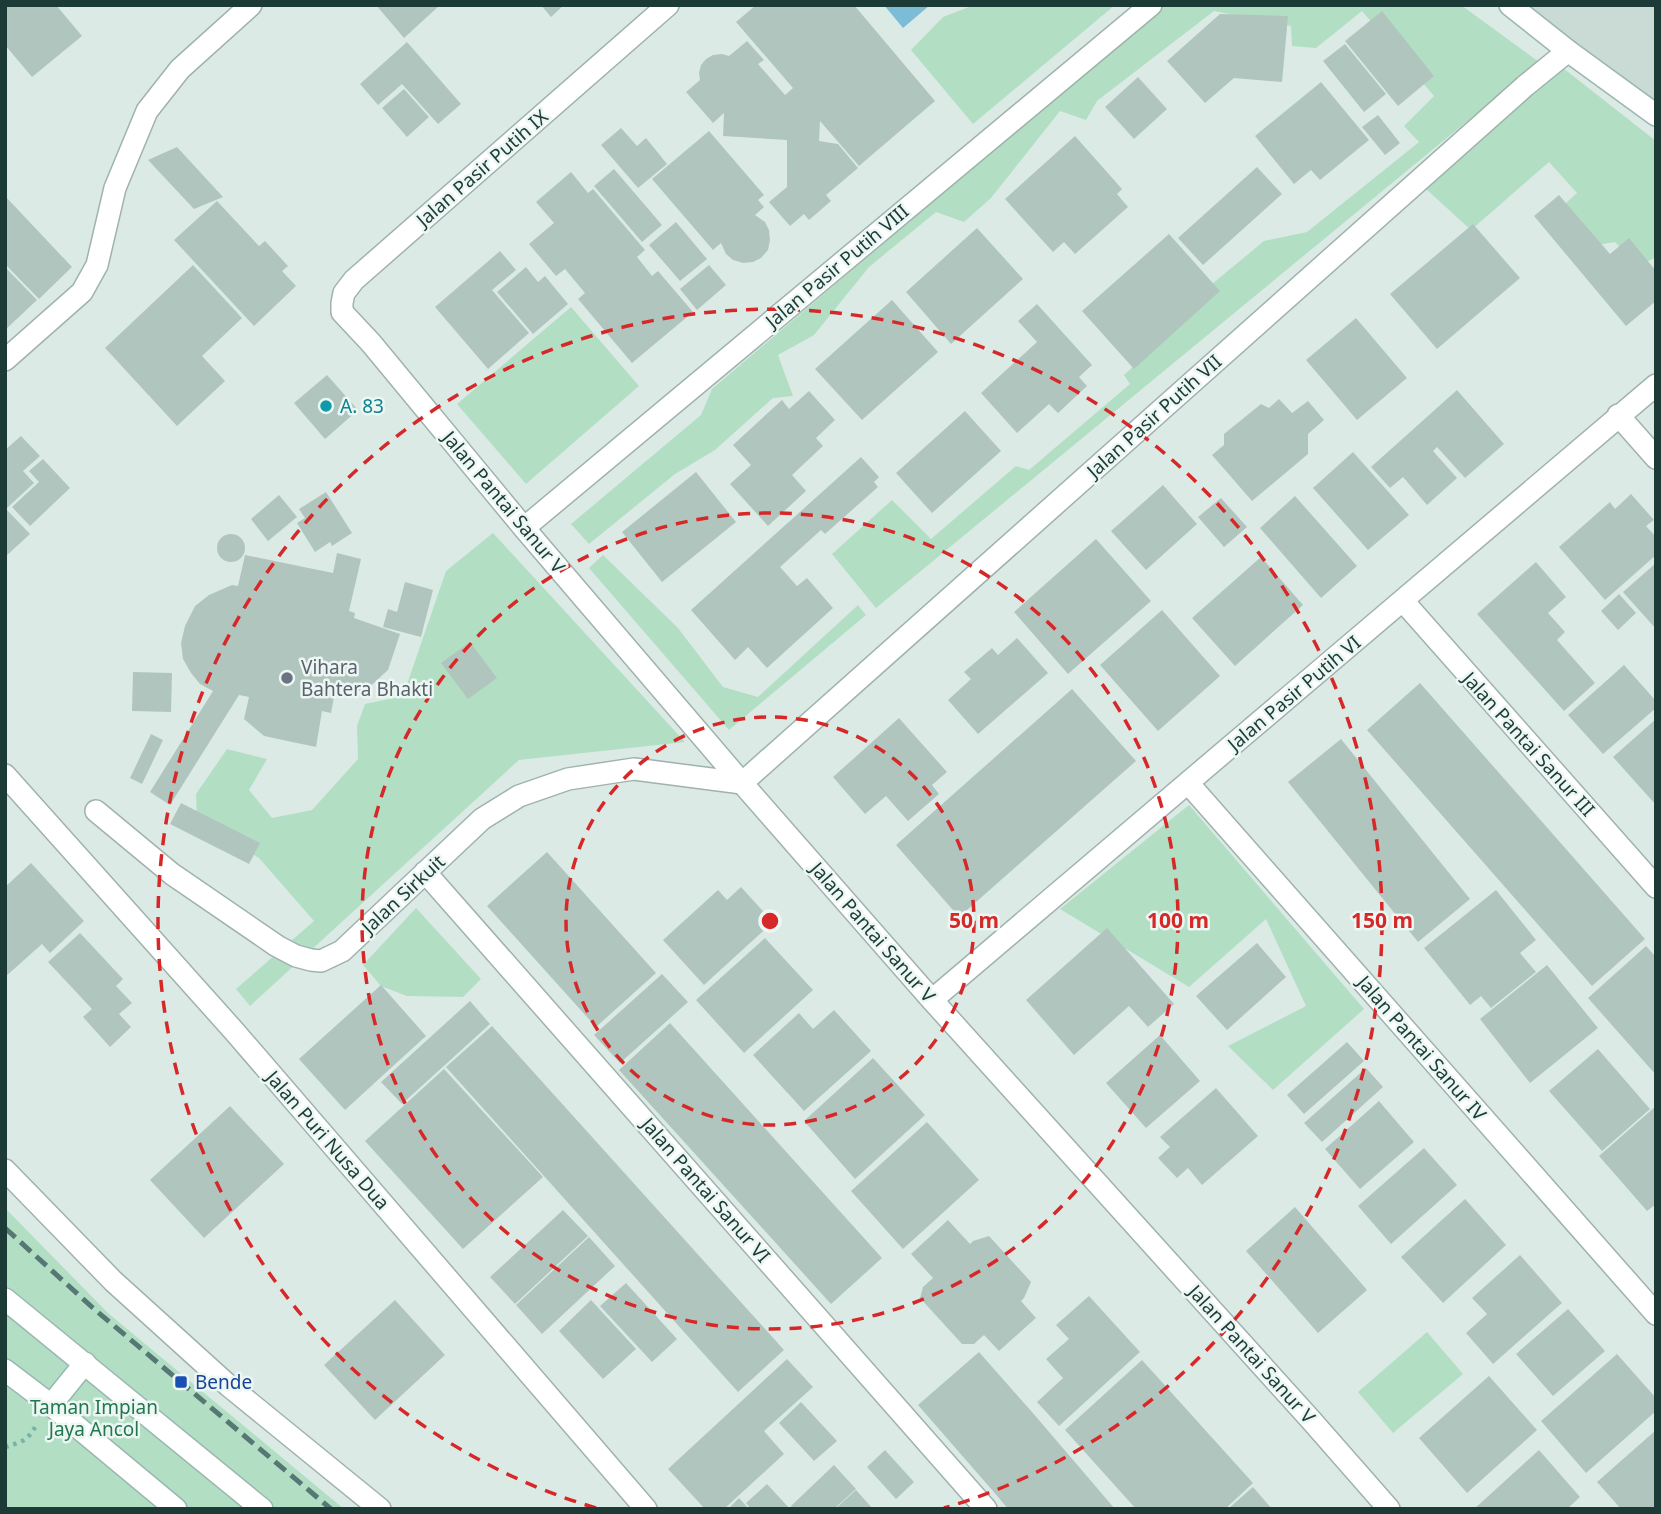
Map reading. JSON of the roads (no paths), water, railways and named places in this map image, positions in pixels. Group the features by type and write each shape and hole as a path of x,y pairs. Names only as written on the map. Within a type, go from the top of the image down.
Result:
{"street":[{"path":"5,360 82,292 97,265 115,188 148,111 180,69 251,5"},
{"name":"Jalan Pasir Putih IX","path":"371,343 342,312 344,293 354,280 668,5"},
{"name":"Jalan Pasir Putih VIII","path":"524,528 1151,5"},
{"path":"1510,5 1567,51 1656,115"},
{"name":"Jalan Pasir Putih VII","path":"742,783 1567,51"},
{"name":"Jalan Pantai Sanur V","path":"371,343 524,528 742,783 932,1000 1389,1509"},
{"name":"Jalan Pasir Putih VI","path":"932,1000 1656,385"},
{"path":"1618,415 1656,458"},
{"name":"Jalan Pantai Sanur III","path":"1403,601 1656,887"},
{"name":"Jalan Sirkuit","path":"96,811 173,874 277,946 296,956 321,961 342,951 482,819 519,796 568,779 634,769 742,783"},
{"name":"Jalan Puri Nusa Dua","path":"5,775 234,1031 646,1509"},
{"name":"Jalan Pantai Sanur IV","path":"1188,783 1656,1314"},
{"name":"Jalan Pantai Sanur VI","path":"425,872 986,1509"},
{"path":"5,1170 113,1281 209,1368 380,1509"},
{"path":"5,1299 262,1509"},
{"path":"51,1405 85,1363"},
{"path":"5,1370 176,1509"}],"water":[{"path":"884,5 930,5 903,28"}],"railway":[{"path":"5,1228 93,1308 331,1509"}],"place":[{"name":"A. 83","path":"326,406"},
{"name":"Vihara Bahtera Bhakti","path":"287,678"},
{"name":"Bende","path":"181,1382"}],"park label":[{"name":"Taman Impian Jaya Ancol","path":"94,1418"}]}
